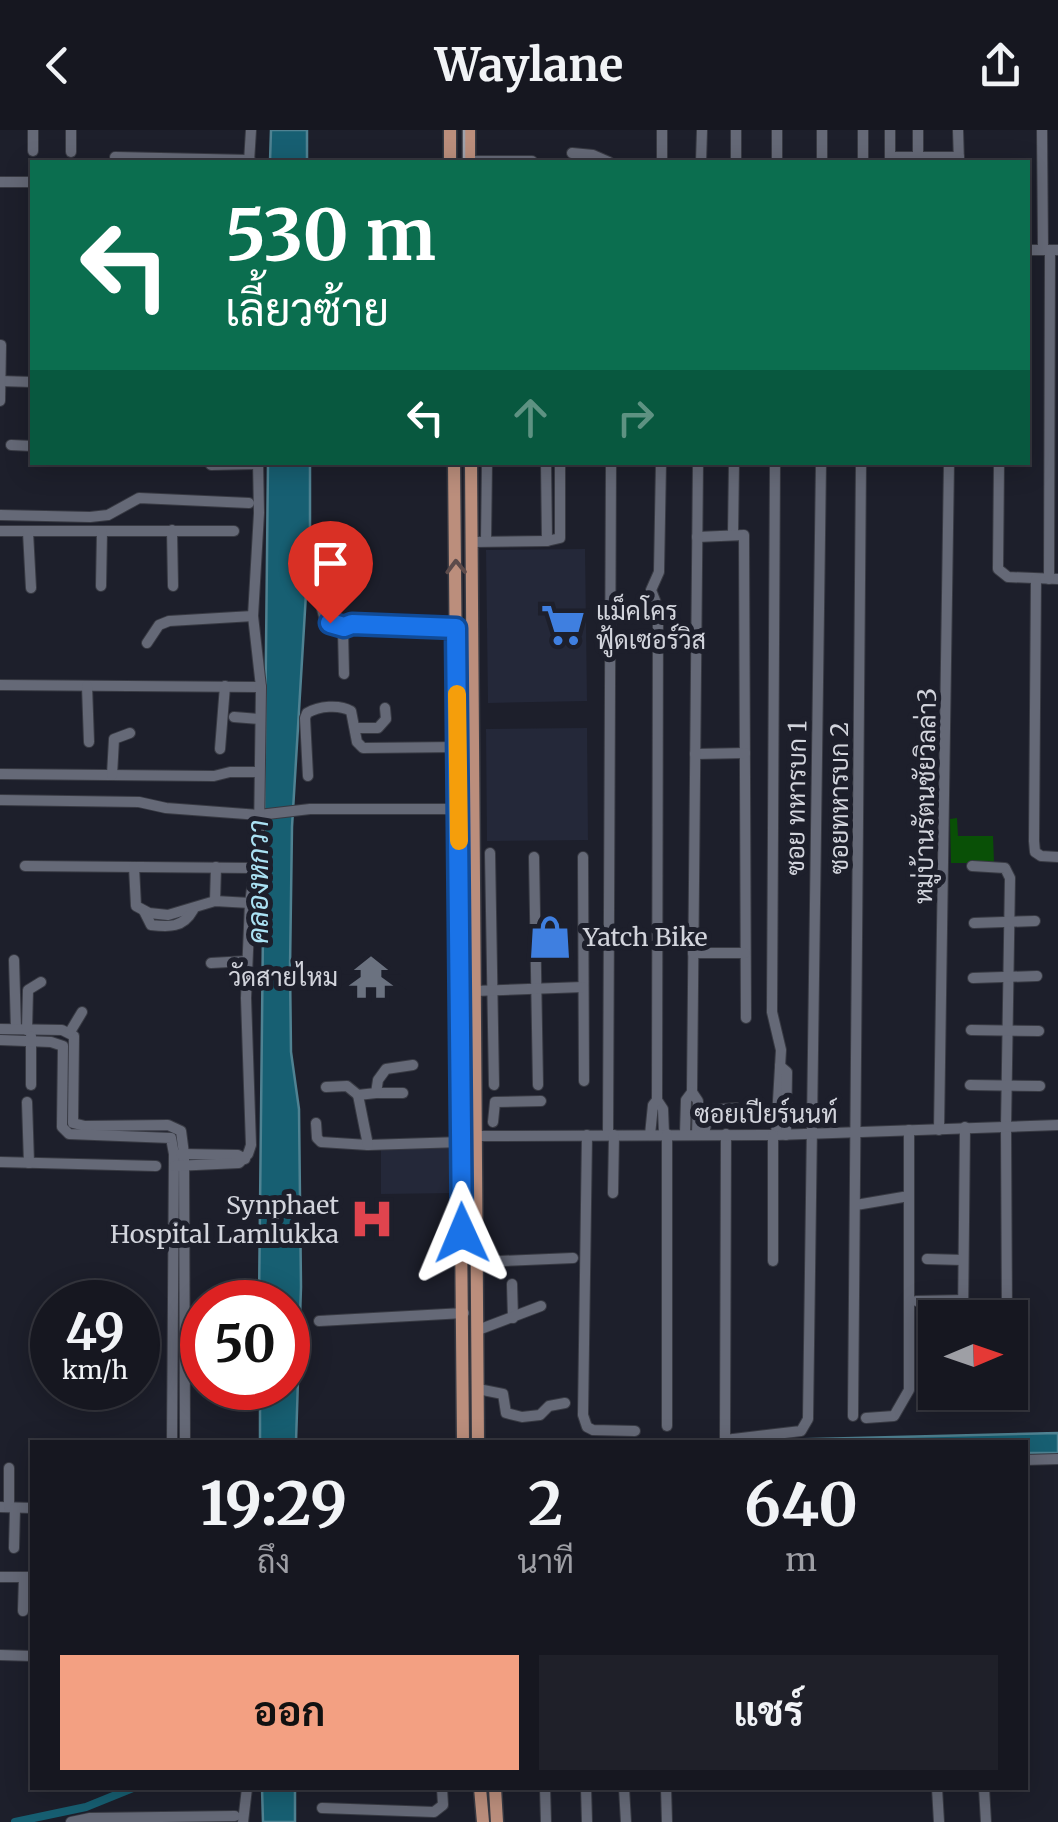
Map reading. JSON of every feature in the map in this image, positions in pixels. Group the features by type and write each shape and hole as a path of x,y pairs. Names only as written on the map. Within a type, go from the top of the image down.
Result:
{"main road":[{"path":"450,130 450,160"},
{"path":"469,130 470,160"},
{"path":"454,465 459,808 467,947 474,991 474,1108 468,1139 477,1262 478,1438"},
{"path":"463,1439 467,947 479,542 470,465"},
{"path":"480,1790 483,1822"},
{"path":"495,1790 497,1822"}],"street":[{"path":"33,130 33,151"},
{"path":"71,130 71,152"},
{"path":"250,160 251,130"},
{"path":"662,130 662,160"},
{"path":"701,160 702,130"},
{"path":"736,130 736,160"},
{"path":"777,130 777,160"},
{"path":"822,130 822,160"},
{"path":"863,130 863,160"},
{"path":"890,130 890,160 958,160 958,130"},
{"path":"918,130 918,160"},
{"path":"998,465 998,569 1008,578 1054,579 1050,250 1042,130"},
{"path":"572,153 604,160"},
{"path":"115,157 216,160"},
{"path":"0,182 30,182"},
{"path":"0,344 0,401"},
{"path":"0,381 30,382"},
{"path":"11,445 30,446"},
{"path":"179,1160 238,1155 244,1159 250,1146 247,960 261,815 261,687 252,616 260,512 258,465"},
{"path":"487,465 479,542 558,540 562,535 560,465"},
{"path":"546,465 548,541"},
{"path":"611,465 612,1193"},
{"path":"661,465 658,572 651,590 658,608 658,1100 666,1134 667,1426"},
{"path":"695,1134 686,1100 692,1092 698,465"},
{"path":"733,536 734,465"},
{"path":"773,1261 779,1135 777,1072 781,1050 772,1012 776,465"},
{"name":"ซอย ทหารบก 1","path":"726,1134 724,1440 800,1431 808,1420 821,465"},
{"name":"ซอยทหารบก 2","path":"862,465 855,1133 860,1417 894,1416 909,1390 909,1196"},
{"name":"หมู่บ้านรัตนชัยวิลล่า3","path":"939,1130 949,465"},
{"path":"547,490 561,489"},
{"path":"0,515 90,518 108,515 140,498 249,503"},
{"path":"172,530 172,586"},
{"path":"0,531 234,531"},
{"path":"28,532 30,588"},
{"path":"101,586 102,532"},
{"path":"698,537 744,535 746,1018"},
{"path":"1036,580 1035,852 1058,857"},
{"path":"320,602 324,620 344,627 352,624 456,628"},
{"path":"147,643 159,625 169,620 252,616"},
{"path":"344,627 344,674"},
{"path":"0,685 261,687"},
{"path":"87,686 89,742"},
{"path":"220,749 225,686"},
{"path":"308,776 307,713 317,708 346,708 353,715 356,742 364,748 457,747"},
{"path":"355,728 378,728 386,718 386,708"},
{"path":"234,717 259,720"},
{"path":"112,775 114,739 130,733"},
{"path":"695,754 745,753"},
{"path":"0,774 214,776 258,772"},
{"path":"0,800 139,802 166,808 261,815 310,809 459,808"},
{"path":"490,853 494,1085"},
{"path":"534,857 538,1085"},
{"path":"583,857 584,1081"},
{"path":"26,866 254,868"},
{"path":"972,866 1008,871 1007,1300"},
{"path":"134,867 136,906 144,911 168,915 215,902 250,902"},
{"path":"215,902 216,867"},
{"path":"974,923 1035,921"},
{"path":"694,954 746,953"},
{"path":"14,960 31,1085"},
{"path":"211,963 247,960"},
{"path":"973,978 1037,976"},
{"path":"26,1032 28,990 42,982"},
{"path":"474,991 583,988"},
{"path":"70,1032 82,1012"},
{"path":"0,1029 70,1032"},
{"path":"971,1030 1040,1031"},
{"path":"0,1040 26,1032 58,1043 66,1050 62,1120 64,1131 69,1134 171,1138 179,1160 185,1440"},
{"path":"70,1032 75,1046 73,1122 85,1126 177,1126 184,1137 179,1160 172,1440"},
{"path":"376,1093 378,1080 386,1069 412,1065"},
{"path":"970,1084 1040,1086"},
{"path":"326,1087 346,1086 358,1095 368,1145"},
{"path":"358,1095 402,1093"},
{"path":"650,1135 652,1106 658,1100"},
{"path":"492,1122 492,1108 498,1101 541,1101"},
{"path":"27,1102 29,1163"},
{"path":"474,1108 492,1108"},
{"path":"695,1134 709,1110 736,1108"},
{"name":"ซอยเปียร์นนท์","path":"316,1124 318,1141 368,1145 587,1135 779,1135 1058,1125"},
{"path":"964,1127 964,1300"},
{"path":"856,1205 909,1196 909,1130"},
{"path":"587,1135 583,1416 587,1427 593,1430 635,1430"},
{"path":"0,1162 156,1166"},
{"path":"477,1262 573,1258"},
{"path":"927,1259 963,1260"},
{"path":"512,1284 513,1318"},
{"path":"478,1330 541,1306"},
{"path":"319,1321 464,1314"},
{"path":"478,1388 502,1394 506,1412 511,1416 540,1416 548,1406 565,1402"},
{"path":"1028,1460 1058,1460"},
{"path":"9,1468 8,1507 14,1548"},
{"path":"0,1577 28,1577 23,1611"},
{"path":"0,1655 30,1656"},
{"path":"72,1822 90,1818 239,1819 246,1790"},
{"path":"322,1808 434,1812 443,1805 442,1790"},
{"path":"544,1790 546,1822"},
{"path":"586,1790 587,1822"},
{"path":"624,1790 626,1822"},
{"path":"666,1790 667,1822"},
{"path":"936,1790 938,1822"},
{"path":"984,1790 986,1822"}],"shaded area":[{"path":"585,549 587,701 488,703 486,550"},
{"path":"587,728 588,840 487,841 486,729"},
{"path":"456,1145 456,1193 381,1194 381,1147"}],"green space":[{"path":"957,818 958,836 993,836 994,863 951,863 950,819"}],"water":[{"path":"271,130 307,130 307,160 270,160"},
{"path":"268,465 310,465 310,527 292,827 291,1052 299,1109 301,1280 259,1280"},
{"path":"260,1410 297,1410 296,1440 260,1440"},
{"path":"1058,1433 1058,1453 1028,1453 1028,1440 773,1440"},
{"path":"262,1790 295,1790 295,1822 263,1822"}],"waterway":[{"path":"15,1822 86,1807 128,1790"}],"railway":[{"path":"464,130 464,160"}],"slow traffic":[{"path":"457,694 459,841"}],"place":[{"name":"แม็คโคร ฟู้ดเซอร์วิส","path":"563,625"},
{"name":"Yatch Bike","path":"550,937"},
{"name":"วัดสายไหม","path":"371,977"},
{"name":"Synphaet Hospital Lamlukka","path":"372,1219"}],"route":[{"path":"330,623 344,627 352,624 456,628 462,1233"}],"water label":[{"name":"คลองหกวา","path":"258,882"}]}
